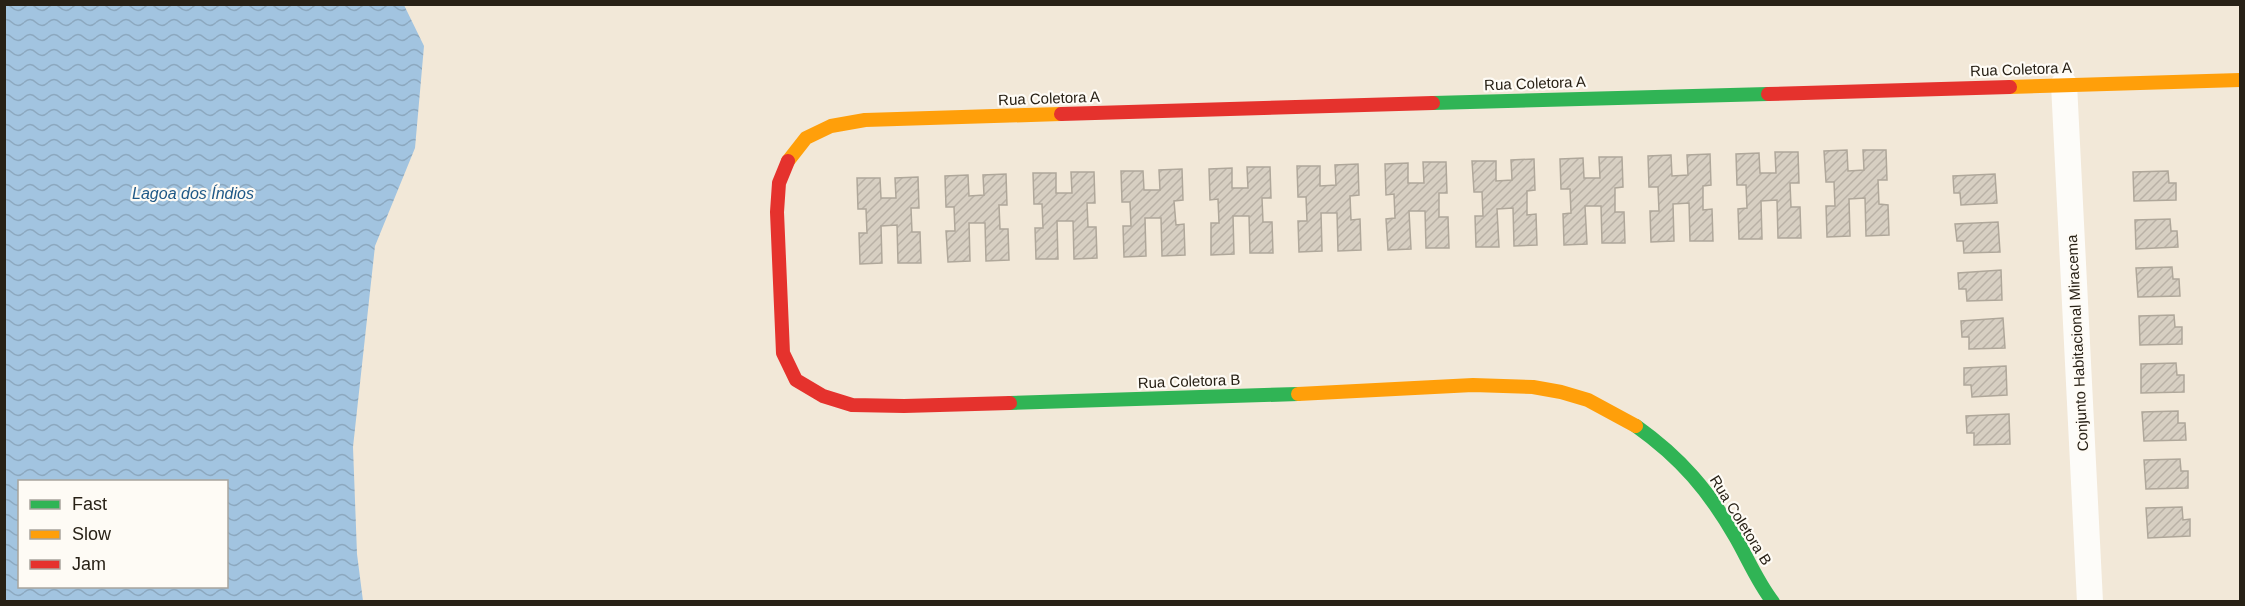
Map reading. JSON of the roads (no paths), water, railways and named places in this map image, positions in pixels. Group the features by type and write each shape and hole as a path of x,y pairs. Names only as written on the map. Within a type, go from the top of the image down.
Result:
{"street":[{"name":"Rua Coletora A","path":"831,126 865,120 2241,80"},
{"name":"Conjunto Habitacional Miracema","path":"2064,84 2090,602"},
{"name":"Rua Coletora B","path":"831,126 806,138 789,158 779,183 777,212 783,352 796,380 823,396 852,405 904,406 1393,391 1501,384 1546,387 1589,400 1631,424 1672,455 1704,488 1728,524 1773,602"}],"water":[{"name":"Lagoa dos Índios","path":"4,5 404,5 424,46 415,148 375,246 353,447 357,554 363,601 5,601"}]}
